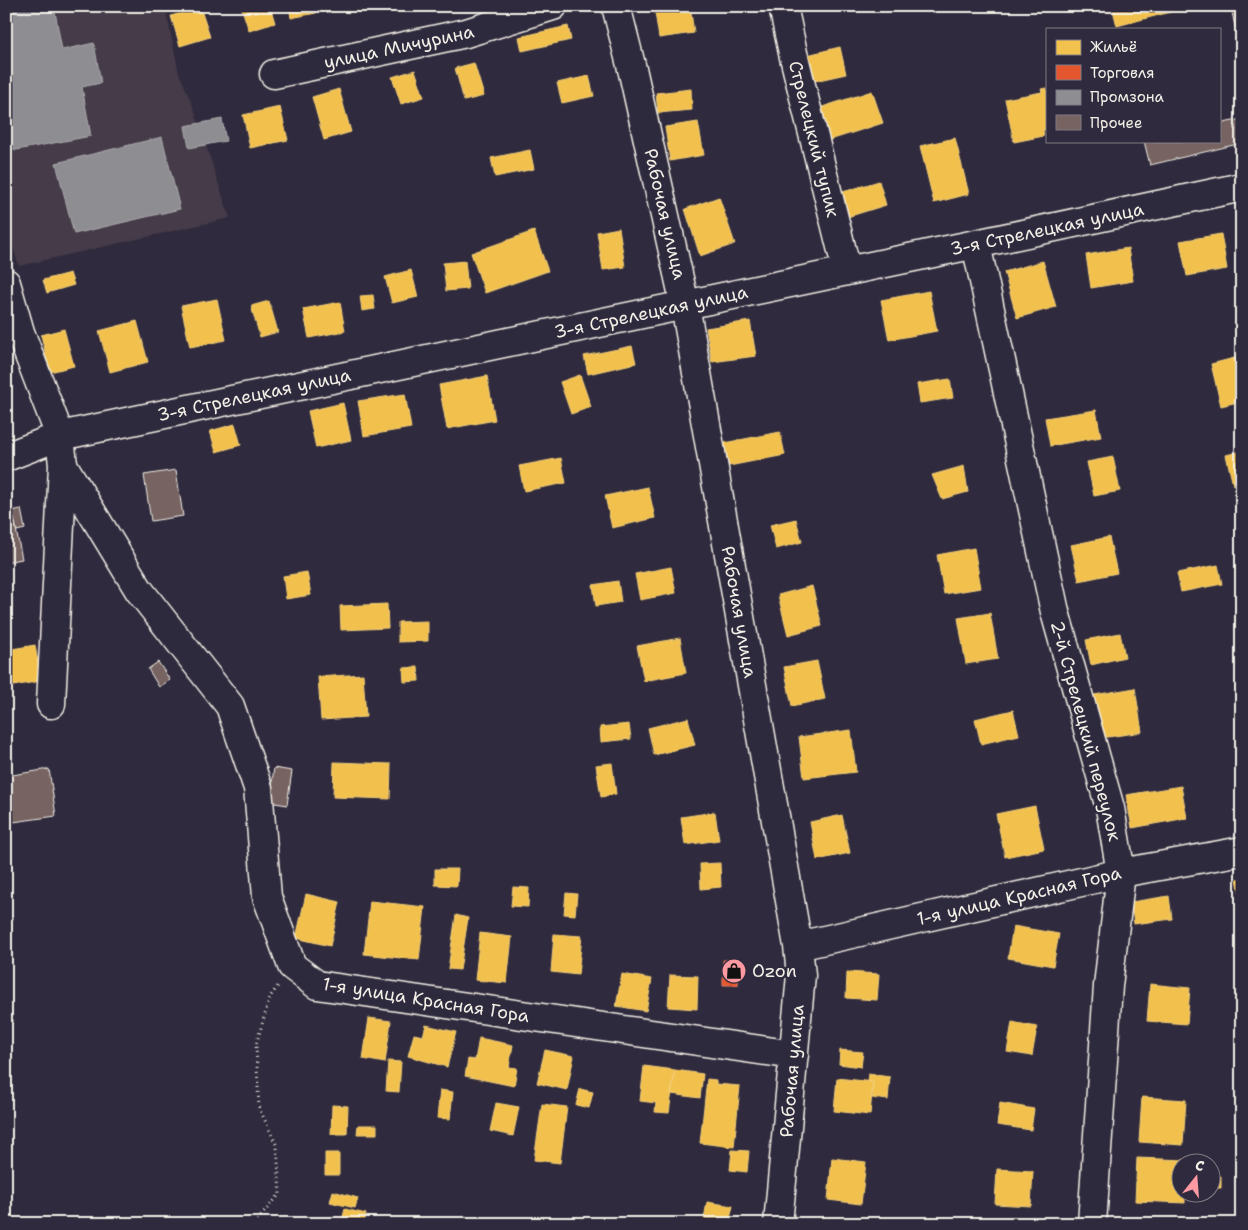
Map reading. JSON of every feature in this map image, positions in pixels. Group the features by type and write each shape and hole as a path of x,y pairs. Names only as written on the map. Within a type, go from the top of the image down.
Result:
{"street":[{"name":"улица Мичурина","path":"274,74 466,33 552,6"},
{"name":"Рабочая улица","path":"616,6 685,305 798,946 801,975 778,1224"},
{"name":"Стрелецкий тупик","path":"783,6 792,53 847,271"},
{"name":"3-я Стрелецкая улица","path":"6,457 60,436 1242,187"},
{"name":"2-й Стрелецкий переулок","path":"976,244 1055,612 1110,808 1121,873 1108,986 1092,1224"},
{"path":"6,283 20,332 60,436 63,465 51,704"},
{"path":"63,465 139,590 230,706 258,788 267,897 292,966"},
{"name":"1-я улица Красная Гора","path":"798,946 1121,873 1242,851"},
{"name":"1-я улица Красная Гора","path":"292,966 317,985 794,1055"}],"path":[{"path":"254,1224 280,1194 277,1146 259,1108 256,1045 270,997 292,966"}],"shaded area":[{"path":"6,6 165,6 179,73 193,106 230,218 19,266 6,227"}],"building: Жильё":[{"path":"241,6 270,6 275,23 249,31"},
{"path":"289,6 315,6 316,13 291,18"},
{"path":"654,6 690,6 694,33 659,38"},
{"path":"1112,6 1177,6 1178,10 1117,26"},
{"path":"200,7 210,37 180,46 171,16"},
{"path":"568,26 571,40 522,51 519,37"},
{"path":"840,47 846,74 810,82 803,56"},
{"path":"474,63 484,96 464,101 455,68"},
{"path":"415,70 424,97 401,104 392,77"},
{"path":"589,76 594,96 562,103 557,83"},
{"path":"1046,88 1046,130 1043,130 1044,136 1014,142 1005,99 1042,92 1041,89"},
{"path":"339,89 351,132 324,140 312,97"},
{"path":"691,89 692,110 658,113 656,93"},
{"path":"872,91 883,123 827,141 816,109"},
{"path":"280,107 288,140 250,148 243,115"},
{"path":"698,122 704,155 670,161 665,127"},
{"path":"955,138 969,194 934,203 920,146"},
{"path":"530,150 534,169 495,177 491,158"},
{"path":"879,181 886,205 844,218 836,194"},
{"path":"719,197 735,244 700,256 685,209"},
{"path":"619,228 625,267 603,270 597,232"},
{"path":"534,231 548,271 485,293 471,253"},
{"path":"1221,234 1227,269 1187,276 1180,241"},
{"path":"1128,248 1133,281 1091,288 1086,255"},
{"path":"465,261 468,289 446,291 443,263"},
{"path":"1043,261 1056,307 1017,318 1004,272"},
{"path":"411,270 418,297 392,303 385,277"},
{"path":"70,273 74,285 47,293 43,280"},
{"path":"929,291 937,331 889,340 881,300"},
{"path":"373,295 375,309 362,311 360,296"},
{"path":"217,299 226,340 190,347 181,306"},
{"path":"269,301 278,332 260,337 251,306"},
{"path":"340,302 345,331 309,338 303,309"},
{"path":"137,321 148,362 110,372 99,331"},
{"path":"750,321 756,356 712,362 706,328"},
{"path":"64,329 74,366 50,372 41,335"},
{"path":"632,346 636,363 588,374 584,356"},
{"path":"1242,356 1242,401 1221,406 1211,364"},
{"path":"580,375 591,407 571,414 560,382"},
{"path":"487,376 495,420 447,429 439,385"},
{"path":"950,379 953,398 920,403 917,384"},
{"path":"405,394 411,428 364,436 358,401"},
{"path":"343,403 351,440 316,448 308,411"},
{"path":"1096,410 1101,437 1050,446 1045,418"},
{"path":"235,424 241,445 216,452 210,431"},
{"path":"780,432 785,455 729,466 724,443"},
{"path":"1242,451 1242,483 1233,485 1226,455"},
{"path":"1113,457 1120,491 1094,496 1087,462"},
{"path":"561,458 566,483 524,491 519,466"},
{"path":"964,466 968,492 942,499 932,475"},
{"path":"648,487 655,518 612,528 605,496"},
{"path":"796,519 802,542 776,549 770,525"},
{"path":"1109,537 1117,573 1079,581 1071,545"},
{"path":"974,548 981,588 944,594 937,555"},
{"path":"1218,565 1222,584 1181,592 1177,573"},
{"path":"671,567 676,593 640,600 635,574"},
{"path":"307,572 311,595 286,599 283,576"},
{"path":"618,581 621,602 596,606 593,585"},
{"path":"812,586 822,626 788,635 778,595"},
{"path":"387,604 388,628 341,630 340,606"},
{"path":"990,613 998,659 966,664 958,618"},
{"path":"428,621 428,641 398,642 398,622"},
{"path":"1120,633 1125,657 1091,665 1086,640"},
{"path":"680,638 686,673 644,681 637,646"},
{"path":"35,645 41,681 8,687 6,650"},
{"path":"817,661 825,699 792,706 784,667"},
{"path":"418,667 419,681 404,682 403,668"},
{"path":"363,674 366,717 321,720 318,677"},
{"path":"1135,688 1142,732 1101,738 1094,695"},
{"path":"1013,710 1019,735 981,744 975,719"},
{"path":"688,718 695,745 654,755 648,728"},
{"path":"629,724 631,739 601,742 600,727"},
{"path":"851,730 856,772 804,778 799,737"},
{"path":"334,762 391,764 390,799 333,797"},
{"path":"612,763 616,794 601,797 596,765"},
{"path":"1181,786 1187,818 1132,828 1126,795"},
{"path":"1035,806 1044,849 1005,857 996,814"},
{"path":"715,812 719,840 685,845 681,817"},
{"path":"842,815 850,853 817,860 810,822"},
{"path":"720,863 721,887 701,889 700,864"},
{"path":"435,869 458,869 457,886 435,885"},
{"path":"1242,878 1242,902 1237,879"},
{"path":"513,887 529,888 528,907 511,906"},
{"path":"566,893 577,894 575,915 564,914"},
{"path":"306,894 340,902 330,946 296,938"},
{"path":"1169,896 1172,919 1134,924 1131,902"},
{"path":"370,901 425,907 419,960 364,954"},
{"path":"456,915 468,918 460,970 448,969"},
{"path":"1013,926 1059,934 1053,966 1008,958"},
{"path":"480,933 512,937 507,983 475,980"},
{"path":"554,934 582,936 578,975 551,972"},
{"path":"847,972 879,974 877,1000 846,998"},
{"path":"622,974 652,979 646,1011 616,1006"},
{"path":"670,975 698,976 697,1009 668,1007"},
{"path":"1150,984 1190,988 1187,1024 1147,1021"},
{"path":"369,1018 391,1021 385,1063 363,1059"},
{"path":"1012,1022 1037,1027 1032,1056 1007,1052"},
{"path":"426,1025 456,1032 447,1067 408,1056 414,1034 423,1036"},
{"path":"479,1038 513,1045 509,1067 517,1068 514,1086 465,1076 468,1059 475,1060"},
{"path":"545,1050 574,1056 567,1090 537,1083"},
{"path":"840,1050 863,1052 861,1067 839,1064"},
{"path":"388,1061 401,1062 399,1092 386,1091"},
{"path":"644,1066 675,1070 669,1113 655,1112 656,1103 640,1101"},
{"path":"675,1070 703,1074 700,1098 671,1094"},
{"path":"868,1074 890,1077 888,1100 872,1098 873,1082 867,1081"},
{"path":"837,1078 873,1082 870,1115 834,1111"},
{"path":"707,1079 716,1080 716,1084 740,1086 734,1147 700,1143"},
{"path":"580,1089 593,1092 589,1108 576,1105"},
{"path":"440,1090 453,1092 450,1119 437,1118"},
{"path":"1142,1097 1186,1100 1183,1145 1139,1142"},
{"path":"496,1103 519,1107 513,1136 490,1131"},
{"path":"1000,1103 1034,1109 1031,1130 997,1125"},
{"path":"542,1104 567,1107 560,1163 534,1160"},
{"path":"332,1105 348,1106 347,1134 331,1134"},
{"path":"358,1125 377,1125 377,1134 357,1134"},
{"path":"732,1150 749,1151 747,1172 730,1170"},
{"path":"325,1153 339,1153 339,1175 325,1175"},
{"path":"832,1158 866,1162 861,1204 828,1200"},
{"path":"1137,1158 1170,1159 1170,1202 1185,1203 1135,1201"},
{"path":"997,1169 1033,1171 1031,1206 995,1204"},
{"path":"333,1191 358,1198 355,1208 330,1202"},
{"path":"707,1202 733,1206 729,1223 704,1219"},
{"path":"345,1209 366,1214 364,1224 341,1224"}],"building: Торговля":[{"path":"723,960 739,960 738,985 723,985"}],"building: Промзона":[{"path":"6,6 54,6 62,50 94,43 101,83 82,87 91,136 6,152"},
{"path":"222,119 226,141 189,148 185,126"},
{"path":"162,137 180,209 74,234 56,163"}],"building: Прочее":[{"path":"1242,10 1242,61 1232,12"},
{"path":"1242,119 1242,143 1150,165 1144,142 1220,142 1220,124"},
{"path":"176,470 183,516 151,521 144,475"},
{"path":"8,490 22,559 6,562 6,491"},
{"path":"21,509 25,529 17,531 12,511"},
{"path":"158,662 170,680 159,687 148,669"},
{"path":"274,768 292,771 287,805 269,802"},
{"path":"49,769 56,816 6,823 6,776"}],"place":[{"name":"Ozon","path":"734,971"}]}
